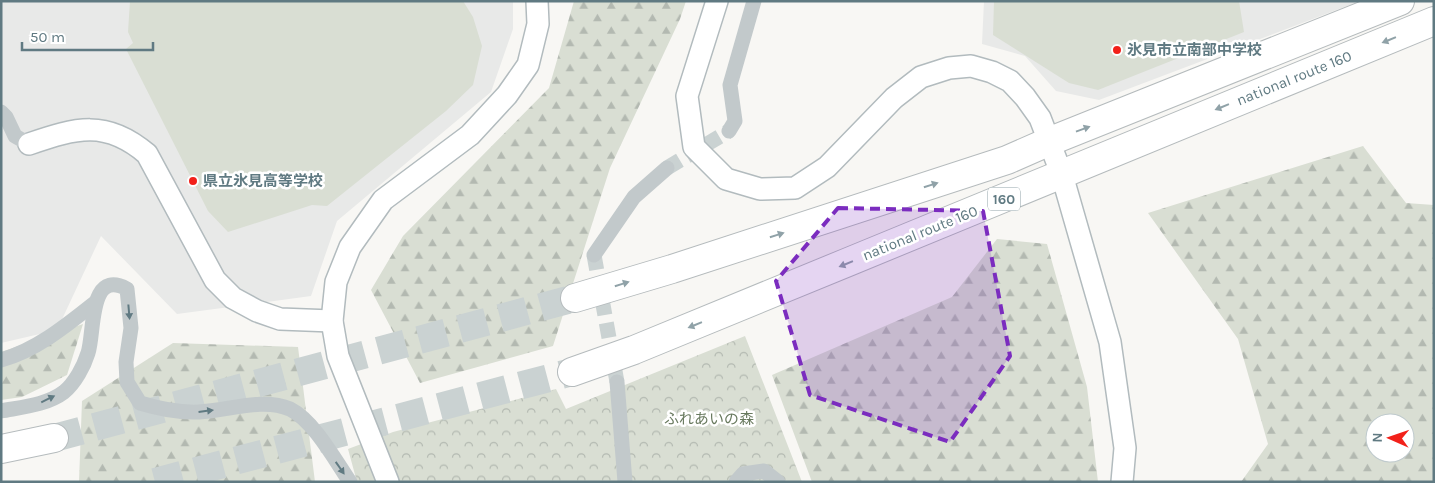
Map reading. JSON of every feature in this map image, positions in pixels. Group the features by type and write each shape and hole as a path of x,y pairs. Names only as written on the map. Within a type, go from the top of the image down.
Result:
{"highway":[{"name":"160","path":"575,298 672,269 998,163 1400,1"},
{"name":"national route 160","path":"572,372 634,350 1062,175 1105,154 1434,21"},
{"path":"1,449 54,438"}],"street":[{"path":"388,482 338,356 332,321 336,282 350,247 383,200 470,135 507,96 528,64 538,24 537,1"},
{"path":"717,1 688,96 694,147 726,179 760,189 795,188 827,167 894,98 921,77 949,68 971,66 992,72 1010,81 1040,118 1062,175 1110,342 1125,448 1122,482"},
{"path":"729,131 735,121 730,85 754,1"},
{"path":"1,112 6,117 15,136 29,144 67,131 91,128 110,131 134,142 147,154 215,280 233,298 257,311 280,319 332,321"},
{"path":"594,255 634,197 667,168"},
{"path":"1,411 41,403 64,392 78,375 88,352 96,302 100,291 109,285 118,284 127,289 130,328 126,362 127,382 140,403 173,412 201,412 256,404 289,409 310,425 350,482"},
{"path":"1,360 26,352 66,326 96,302"},
{"path":"617,382 625,482"},
{"path":"736,482 743,474 764,471 778,482"}],"highlighted area":[{"path":"838,208 983,211 1010,356 950,442 810,395 776,281"}],"shaded area":[{"name":"県立氷見高等学校","path":"1,1 513,1 513,29 491,92 337,221 311,296 177,314 101,236 57,330 1,343"},
{"name":"氷見市立南部中学校","path":"984,1 1360,1 1099,100 1056,91 1025,56 982,44"}],"green space":[{"path":"130,1 463,1 473,17 482,46 473,85 446,111 327,206 312,205 228,232 208,211 126,49 133,43 128,32"},
{"path":"574,1 686,1 680,19 610,168 553,346 420,383 371,290 403,236 549,88"},
{"name":"氷見市立南部中学校","path":"994,1 1239,1 1244,32 1098,90 1069,83 993,35"},
{"path":"1363,146 1406,203 1434,205 1434,482 1241,482 1268,444 1238,339 1148,213"},
{"path":"997,239 1047,244 1087,387 1098,482 812,482 772,375 952,297"},
{"path":"83,324 67,375 22,397 1,400 1,352"},
{"name":"ふれあいの森","path":"745,336 802,482 357,482 348,449 393,432 556,389 566,409"},
{"path":"173,343 298,347 315,482 79,482 82,401"}],"tunnel":[{"path":"667,168 729,131"},
{"path":"594,255 617,382"},
{"path":"54,438 575,298"},
{"path":"155,482 572,372"}],"place":[{"name":"氷見市立南部中学校","path":"1117,50"},
{"name":"県立氷見高等学校","path":"193,181"}]}
